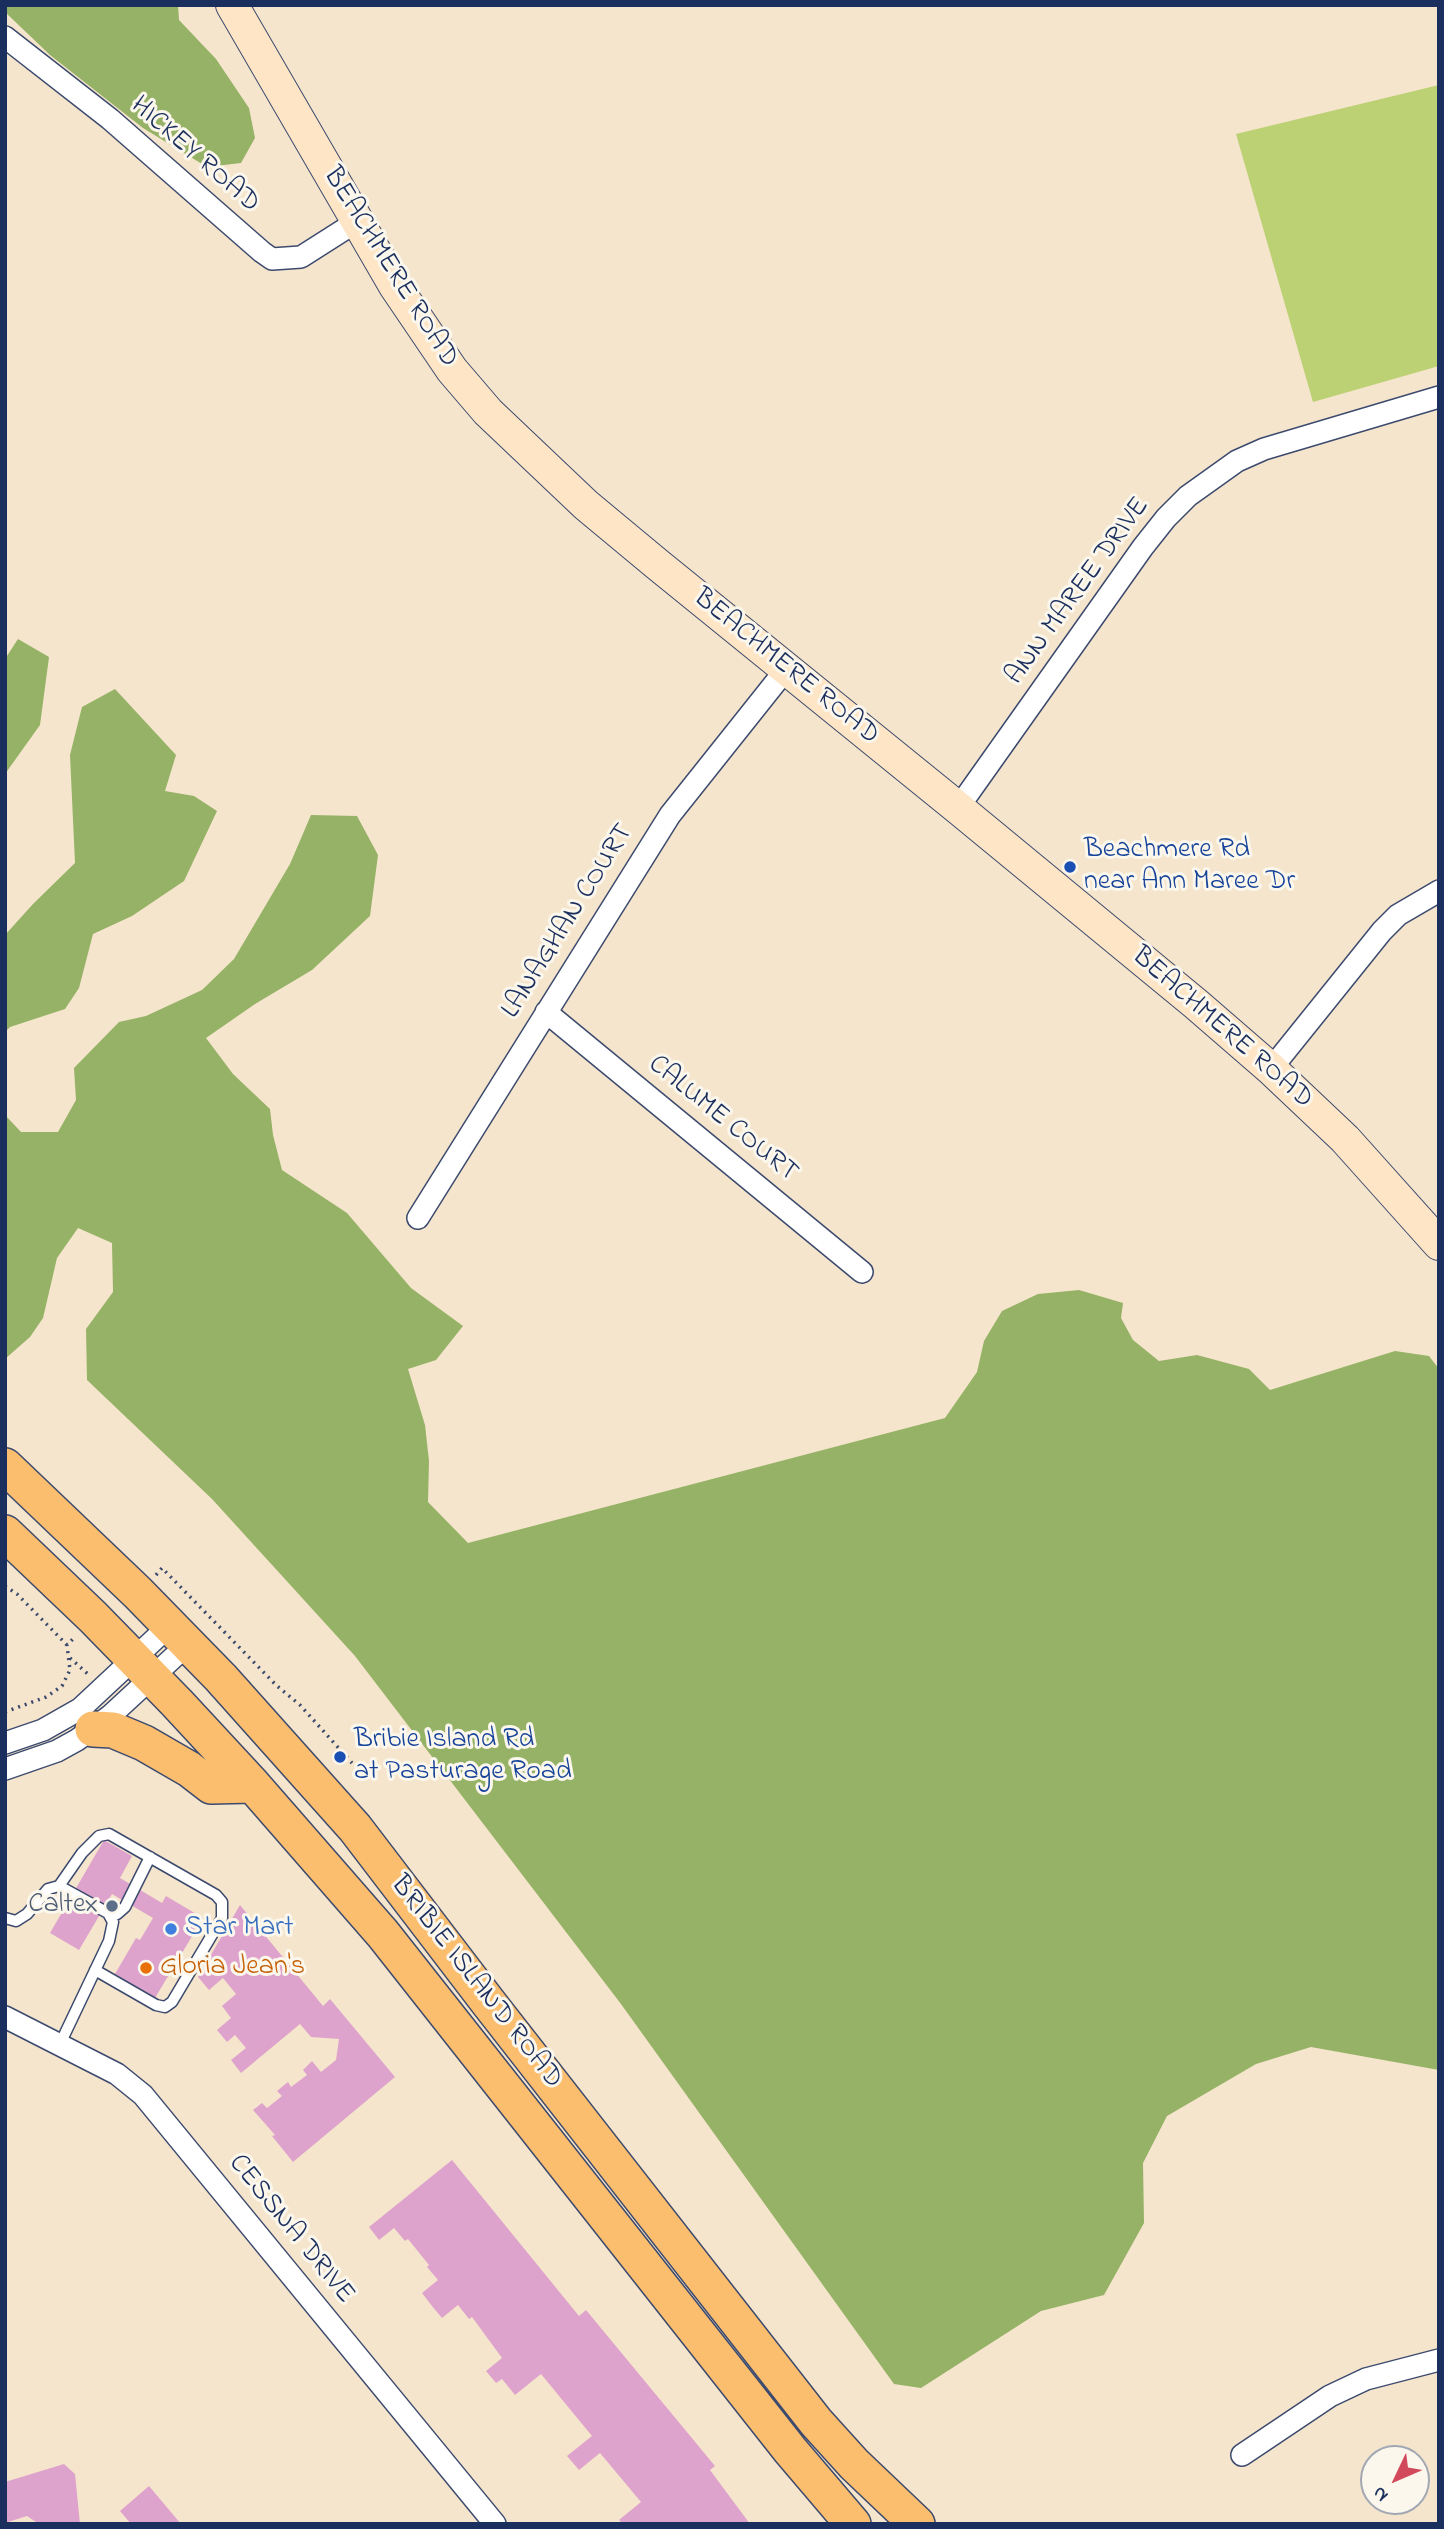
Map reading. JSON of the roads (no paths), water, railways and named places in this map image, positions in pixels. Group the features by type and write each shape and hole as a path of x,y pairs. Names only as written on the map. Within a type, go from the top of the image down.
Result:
{"main road":[{"name":"BEACHMERE ROAD","path":"232,5 356,222 423,331 488,412 596,514 958,808 1271,1069 1345,1139 1439,1244"},
{"name":"BRIBIE ISLAND ROAD","path":"5,1466 179,1635 267,1728 355,1828 816,2422 854,2464 917,2524"},
{"name":"BRIBIE ISLAND ROAD","path":"5,1533 143,1668 253,1785 383,1934 790,2450 853,2524"},
{"path":"93,1729 125,1734 168,1756 211,1786 253,1785"}],"street":[{"name":"HICKEY ROAD","path":"5,37 110,119 272,259 300,257 356,222"},
{"name":"ANN MAREE DRIVE","path":"958,808 1143,547 1188,496 1237,461 1264,449 1439,397"},
{"name":"LANAGHAN COURT","path":"418,1219 670,815 787,668"},
{"path":"1271,1069 1382,931 1398,915 1439,891"},
{"name":"CALUME COURT","path":"546,1012 862,1272"},
{"path":"5,1769 57,1751 93,1729 143,1668 179,1635"},
{"path":"5,1743 43,1730 143,1668"},
{"name":"CESSNA DRIVE","path":"5,2017 127,2080 143,2095 495,2524"},
{"path":"1242,2455 1331,2396 1366,2379 1439,2360"}],"lane":[{"path":"5,1918 16,1921 27,1914 48,1889 59,1886 82,1853 99,1836 109,1834 216,1895 222,1902 222,1918 172,2002 164,2007 95,1970"},
{"path":"59,1886 108,1913 117,1914 124,1907 150,1857"},
{"path":"60,2044 109,1941 114,1922 108,1913"}],"place":[{"name":"Beachmere Rd near Ann Maree Dr","path":"1070,867"},
{"name":"Bribie Island Rd at Pasturage Road","path":"340,1757"},
{"name":"Caltex","path":"112,1906"},
{"name":"Star Mart","path":"171,1929"},
{"name":"Gloria Jean's","path":"146,1968"}]}
